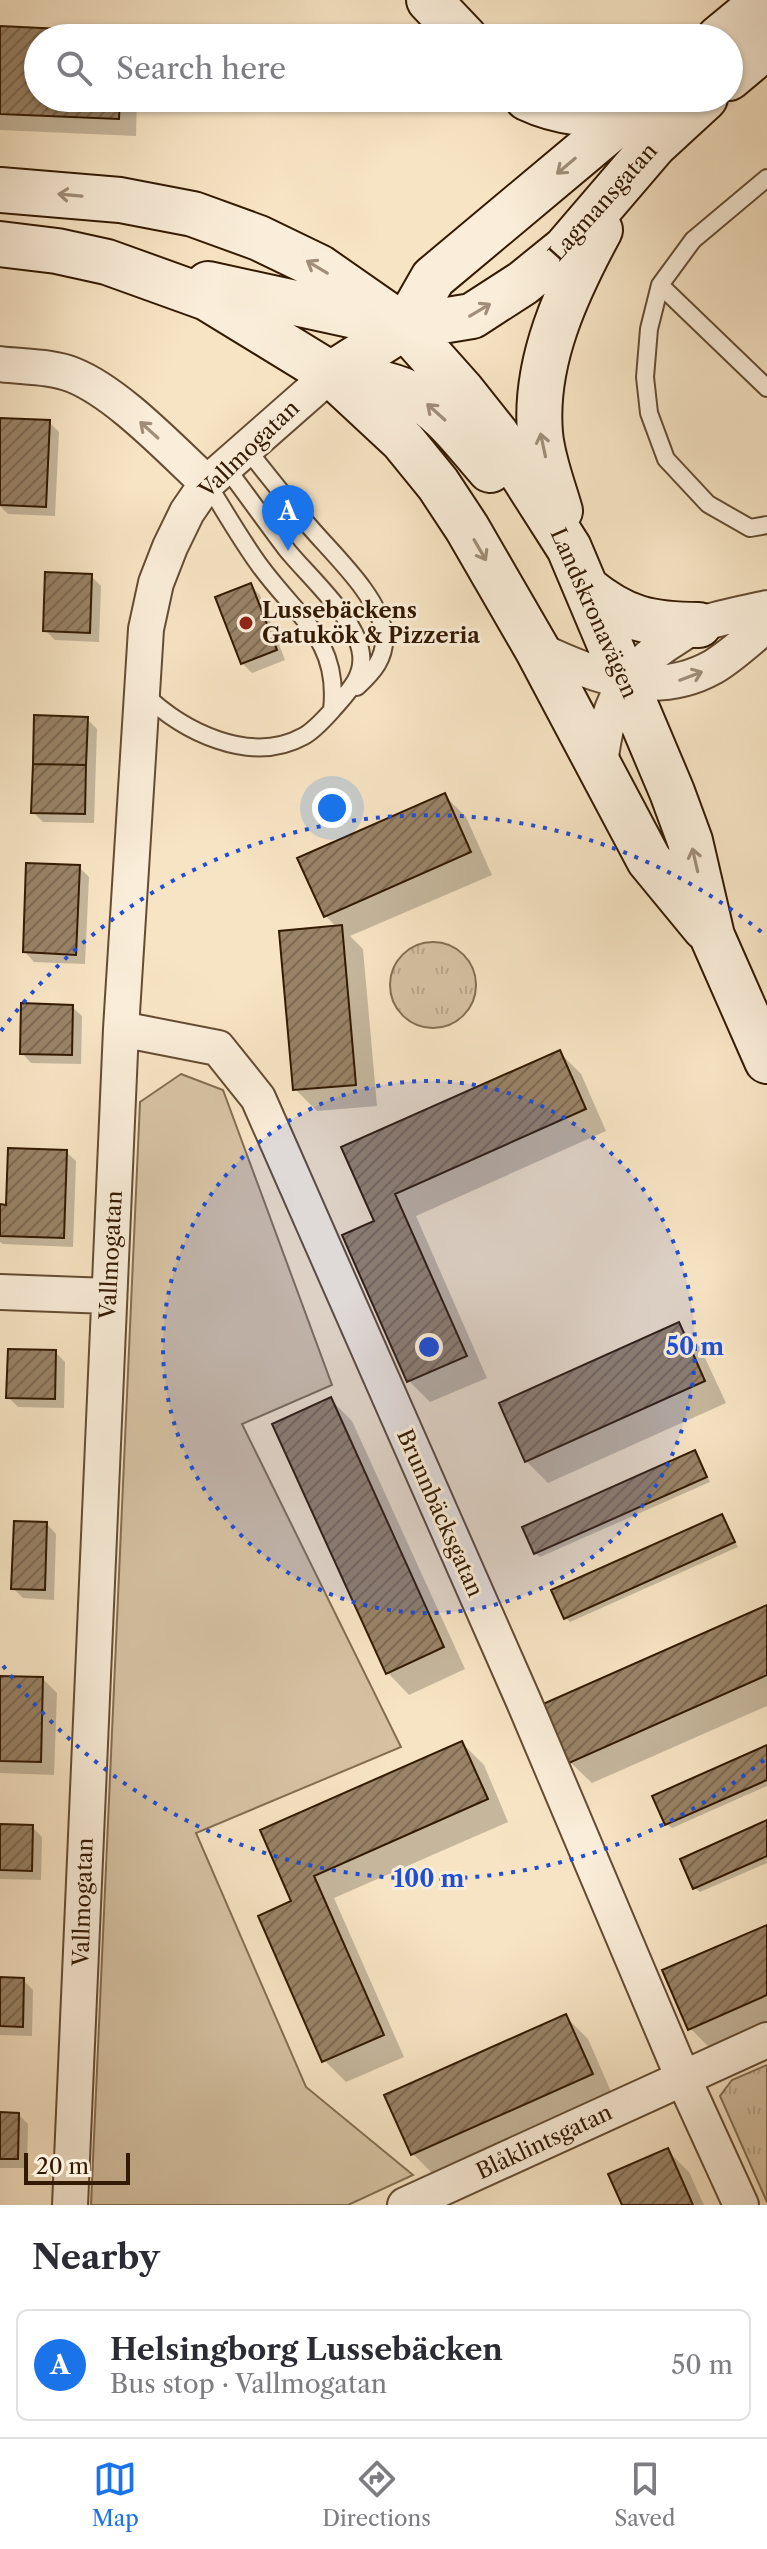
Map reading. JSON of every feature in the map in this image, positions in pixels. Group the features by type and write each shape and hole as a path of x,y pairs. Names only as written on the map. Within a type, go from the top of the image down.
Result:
{"main road":[{"path":"429,0 452,24"},
{"path":"736,24 765,0"},
{"path":"743,66 767,46"},
{"path":"566,112 590,112"},
{"name":"Lagmansgatan","path":"405,327 433,278 631,112"},
{"name":"Lagmansgatan","path":"331,374 405,327 472,316 523,283 565,249 655,144 690,112"},
{"path":"569,548 540,435 540,401 545,369 556,326 574,278 632,171"},
{"name":"Landskronavägen","path":"0,190 120,200 193,214 259,238 315,265 405,327 497,435 569,548 690,841 712,936 767,1061"},
{"path":"0,244 57,251 405,327"},
{"path":"107,262 207,298 331,374 405,391 424,401 569,548"},
{"name":"Landskronavägen","path":"331,374 403,441 438,484 537,649 649,860 712,936"},
{"path":"586,588 608,606 627,616 661,625 699,625"}],"street":[{"path":"0,364 73,375 226,466"},
{"name":"Vallmogatan","path":"70,2205 121,1029 146,629 156,583 187,512 226,466 331,374"},
{"path":"600,767 603,735 611,707 644,659 699,625 767,608"},
{"path":"537,649 583,671 626,682 654,684 685,679 715,666 767,625"},
{"name":"Brunnbäcksgatan","path":"121,1029 218,1048 258,1098 741,2205"},
{"path":"0,1292 109,1296"},
{"path":"683,2078 767,2040"},
{"name":"Blåklintsgatan","path":"405,2205 683,2078"}],"lane":[{"path":"767,178 693,240 660,285 649,329 645,377 649,413 666,459 708,504 750,528 767,525"},
{"path":"660,285 767,388"},
{"path":"226,466 260,567 327,652 335,687 332,710"},
{"path":"226,466 356,636 361,651 361,670 352,688 332,710"},
{"path":"142,692 158,708 191,728 225,742 265,747 286,744 305,735 377,667 384,648 381,619 362,588 226,466"}],"green space":[{"path":"425,942 441,942 464,954 473,968 476,985 473,1002 464,1016 441,1028 425,1028 409,1021 397,1009 390,993 390,977 397,961 409,949"},
{"path":"181,1074 223,1090 332,1385 242,1424 401,1747 196,1833 306,2087 413,2175 348,2205 91,2205 140,1102"},
{"path":"767,2065 767,2202 720,2096 732,2080"}],"building":[{"path":"0,26 24,27 24,112 119,112 119,119 0,114"},
{"path":"0,418 50,420 46,507 0,505"},
{"path":"45,572 92,574 90,633 43,631"},
{"name":"Lussebäckens Gatukök & Pizzeria","path":"251,583 277,650 241,664 215,597"},
{"path":"34,715 88,717 86,765 33,764"},
{"path":"33,764 86,765 85,814 31,813"},
{"path":"445,793 471,852 324,917 297,858"},
{"path":"26,863 80,865 76,955 23,952"},
{"path":"342,925 356,1085 293,1090 279,931"},
{"path":"21,1003 73,1005 72,1055 20,1054"},
{"path":"560,1050 586,1109 395,1194 467,1356 407,1382 342,1235 374,1221 341,1147"},
{"path":"8,1148 67,1150 64,1238 0,1236 0,1204 6,1205"},
{"path":"679,1322 705,1381 525,1462 499,1403"},
{"path":"8,1349 56,1350 55,1399 6,1398"},
{"path":"331,1397 444,1647 386,1674 272,1424"},
{"path":"695,1450 707,1477 534,1554 522,1527"},
{"path":"722,1514 735,1542 564,1619 551,1590"},
{"path":"14,1521 47,1522 45,1590 11,1589"},
{"path":"767,1605 767,1675 569,1763 543,1704"},
{"path":"0,1676 43,1677 41,1762 0,1761"},
{"path":"462,1741 488,1799 314,1876 384,2035 322,2062 258,1916 291,1901 260,1830"},
{"path":"767,1745 767,1780 665,1825 652,1796"},
{"path":"767,1820 767,1856 693,1889 680,1859"},
{"path":"0,1824 33,1825 32,1871 0,1870"},
{"path":"767,1925 767,1995 688,2030 662,1970"},
{"path":"0,1977 24,1978 23,2027 0,2026"},
{"path":"566,2014 593,2074 411,2155 384,2095"},
{"path":"0,2112 19,2113 18,2159 0,2159"},
{"path":"668,2148 693,2205 622,2205 608,2174"}],"place":[{"name":"Helsingborg Lussebäcken","path":"288,551"},
{"name":"Lussebäckens Gatukök & Pizzeria","path":"246,623"}]}
